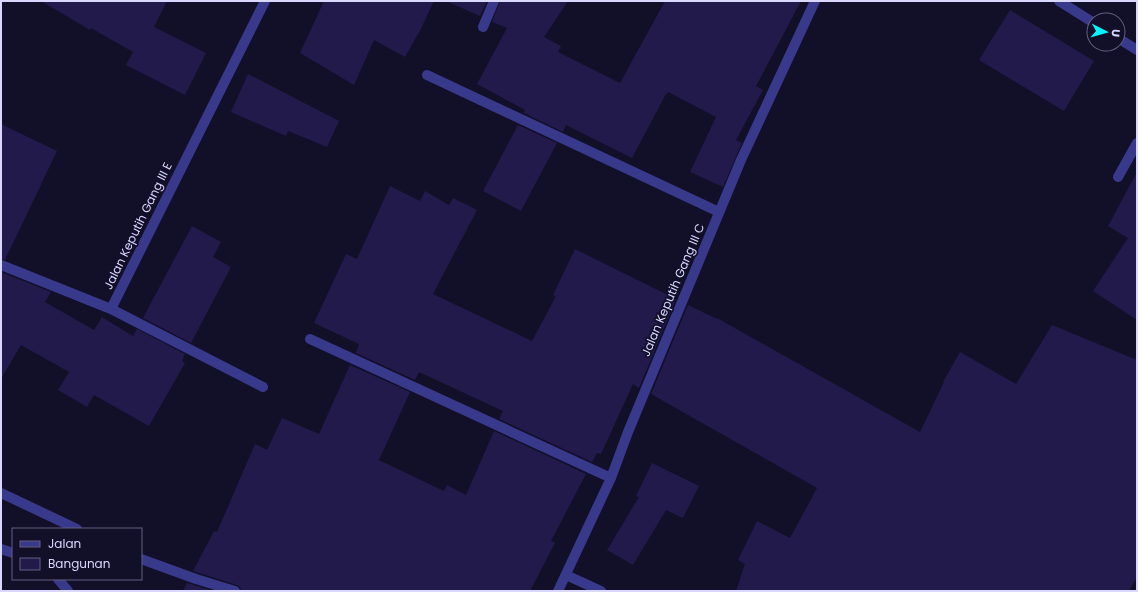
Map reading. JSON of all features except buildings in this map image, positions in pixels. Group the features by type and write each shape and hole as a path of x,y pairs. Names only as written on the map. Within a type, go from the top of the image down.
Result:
{"street":[{"name":"Jalan Keputih Gang III E","path":"263,387 111,309 265,1"},
{"path":"483,27 494,1"},
{"name":"Jalan Keputih Gang III C","path":"558,591 610,478 741,160 815,1"},
{"path":"1059,1 1086,18"},
{"path":"1126,43 1137,50"},
{"path":"427,75 719,212"},
{"path":"1118,177 1137,143"},
{"path":"1,265 111,309"},
{"path":"310,339 610,478"},
{"path":"1,493 75,528"},
{"path":"1,549 12,553"},
{"path":"142,558 196,579 235,591"},
{"path":"566,575 601,591"},
{"path":"59,580 68,591"}]}
